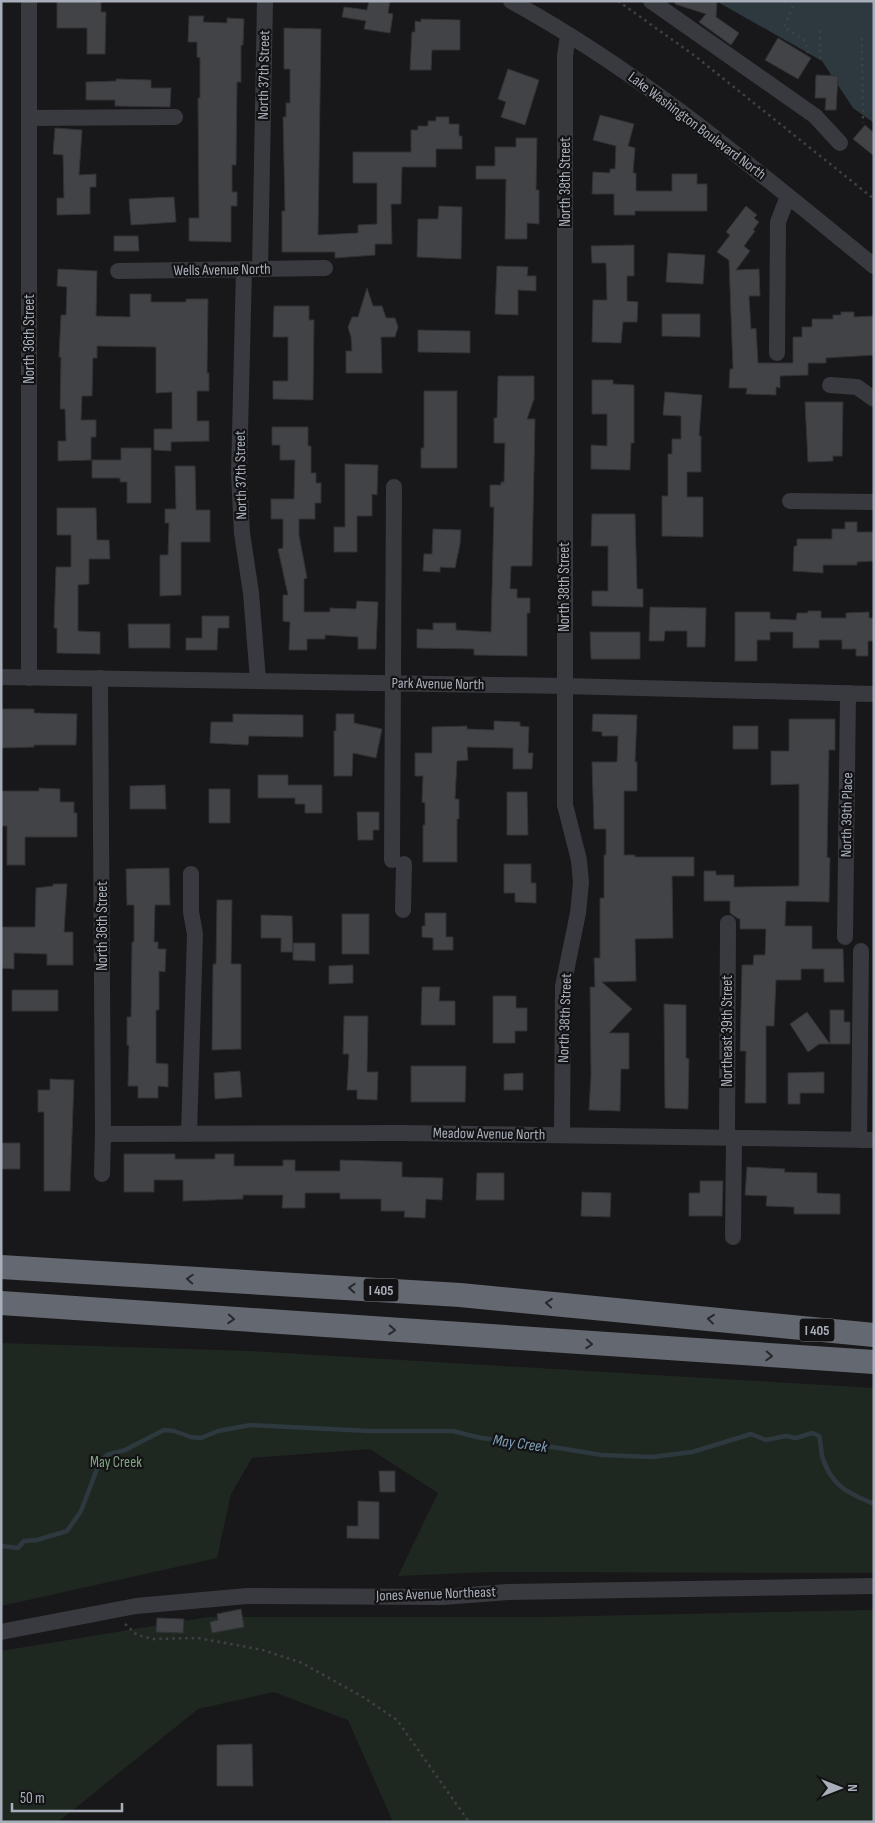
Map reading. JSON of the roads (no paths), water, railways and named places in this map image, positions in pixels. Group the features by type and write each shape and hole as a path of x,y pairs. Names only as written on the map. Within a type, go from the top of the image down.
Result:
{"highway":[{"name":"I 405","path":"1,1267 460,1295 874,1335"},
{"name":"I 405","path":"1,1303 874,1362"},
{"path":"1,1314 112,1311"},
{"path":"760,1324 874,1322"}],"street":[{"name":"North 36th Street","path":"29,1 29,678"},
{"name":"North 37th Street","path":"260,269 265,1"},
{"name":"Lake Washington Boulevard North","path":"511,1 571,36 660,95 719,139 874,266"},
{"path":"651,1 815,116 840,143"},
{"name":"North 38th Street","path":"562,1135 563,986 575,928 581,883 579,860 565,805 565,56 567,42 571,36"},
{"path":"29,118 175,117"},
{"path":"778,353 778,222 788,196"},
{"name":"Wells Avenue North","path":"118,271 325,268"},
{"name":"North 37th Street","path":"244,269 239,474 242,533 251,593 258,680"},
{"path":"830,385 857,387 874,398"},
{"path":"394,487 393,683 398,862 403,910"},
{"path":"790,501 874,502"},
{"name":"Park Avenue North","path":"1,677 258,680 874,694"},
{"name":"North 36th Street","path":"100,678 102,1174"},
{"name":"North 39th Place","path":"846,938 848,693"},
{"path":"189,1134 195,934 191,912 191,874"},
{"name":"Northeast 39th Street","path":"728,923 733,1237"},
{"path":"861,951 866,1140"},
{"name":"Meadow Avenue North","path":"103,1134 562,1135 866,1140"},
{"name":"Jones Avenue Northeast","path":"1,1632 110,1611 185,1601 247,1596 443,1596 508,1592 874,1586"}],"waterway":[{"name":"May Creek","path":"1,1546 18,1548 24,1541 37,1540 67,1531 81,1511 100,1461 107,1455 125,1450 164,1430 201,1438 218,1431 251,1425 370,1431 453,1431 481,1438 528,1443 602,1455 652,1457 692,1452 751,1434 766,1440 786,1436 796,1438 812,1433 819,1436 822,1456 830,1475 848,1492 874,1504"}]}
